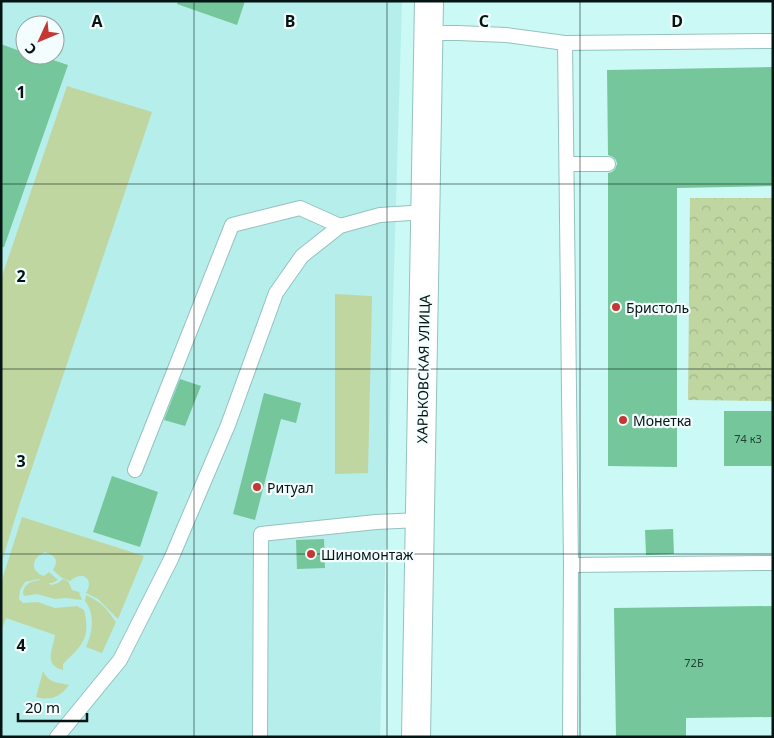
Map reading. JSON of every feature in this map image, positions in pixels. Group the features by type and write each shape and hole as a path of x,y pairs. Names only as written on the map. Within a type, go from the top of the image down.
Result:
{"street":[{"name":"ХАРЬКОВСКАЯ УЛИЦА","path":"416,737 430,1"}],"lane":[{"path":"428,33 458,32 506,35 565,43 773,41"},
{"path":"565,43 571,566 570,737"},
{"path":"567,164 608,164"},
{"path":"135,470 232,225 300,208 340,226"},
{"path":"57,737 120,660 171,559 228,425 276,293 302,256 340,226 380,215 426,212"},
{"path":"260,737 261,534 376,522 420,520"},
{"path":"571,566 773,563"}],"shaded area":[{"path":"1,1 402,1 380,737 1,737"}],"green space":[{"path":"67,86 152,112 1,564 1,279"},
{"path":"690,198 773,198 773,401 688,400"},
{"path":"335,294 372,296 368,473 335,474"},
{"path":"22,517 144,556 118,619 98,599 86,593 89,583 86,577 79,576 70,581 62,578 53,570 56,561 52,555 45,552 37,557 34,564 36,571 44,576 49,572 58,580 48,583 52,585 63,579 68,581 72,590 79,592 82,600 55,599 37,594 25,596 23,591 26,585 39,579 25,582 20,590 19,599 23,603 38,602 55,608 77,606 84,610 86,628 83,641 63,664 63,670 57,668 51,660 55,635 6,618 1,632 1,583"},
{"path":"86,595 104,606 116,622 102,653 86,647 90,635 92,617 85,601"},
{"path":"43,671 50,680 69,685 55,697 36,697"}],"building":[{"path":"178,1 245,1 237,25 177,4"},
{"path":"1,44 15,49 15,65 68,65 4,247 1,247"},
{"path":"773,67 773,186 677,188 677,467 608,466 608,173 615,169 617,164 613,157 608,155 607,70"},
{"path":"180,379 201,386 185,426 164,420"},
{"path":"264,393 301,403 296,423 281,419 255,520 233,514"},
{"path":"724,411 773,411 773,466 724,466"},
{"path":"112,476 158,492 140,547 93,532"},
{"path":"673,529 674,554 646,555 645,530"},
{"name":"Шиномонтаж","path":"324,539 325,568 297,569 296,540"},
{"path":"773,606 773,717 686,718 686,737 616,737 614,608"}],"place":[{"name":"Бристоль","path":"616,307"},
{"name":"Монетка","path":"623,420"},
{"name":"Ритуал","path":"257,487"},
{"name":"Шиномонтаж","path":"311,554"}]}
